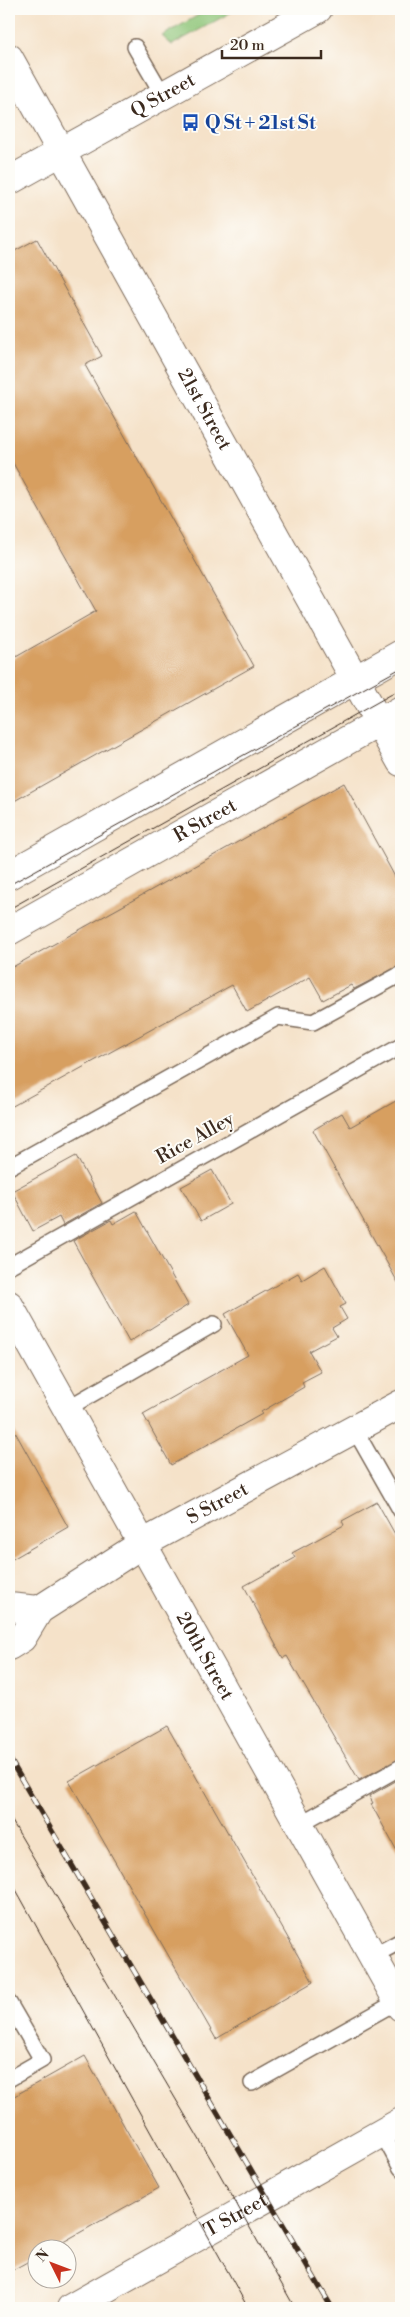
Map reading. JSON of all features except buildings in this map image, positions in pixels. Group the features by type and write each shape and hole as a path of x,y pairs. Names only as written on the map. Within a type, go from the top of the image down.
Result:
{"street":[{"name":"Q Street","path":"9,181 318,9"},
{"name":"21st Street","path":"9,58 355,680 390,716 401,762"},
{"path":"9,875 401,654"},
{"name":"R Street","path":"9,931 390,716"},
{"name":"20th Street","path":"9,1306 298,1825 400,2004"},
{"name":"S Street","path":"9,1646 22,1638 39,1610 142,1544 401,1404"},
{"path":"9,1607 39,1610"},
{"name":"T Street","path":"71,2308 392,2128"}],"lane":[{"path":"136,47 163,95"},
{"path":"9,1167 278,1017 313,1022 401,974"},
{"name":"Rice Alley","path":"9,1266 401,1046"},
{"path":"66,1409 214,1324"},
{"path":"355,1430 401,1511"},
{"path":"298,1825 401,1767"},
{"path":"373,1956 401,1941"},
{"path":"9,2003 42,2060 9,2079"},
{"path":"252,2083 400,2004"},
{"path":"392,2128 401,2168"}],"green space":[{"path":"209,9 237,9 172,45 162,36"}],"tram line":[{"path":"9,885 401,668"},
{"path":"9,909 401,689"},
{"path":"9,1816 218,2171 295,2308"},
{"path":"9,1877 248,2308"}],"railway":[{"path":"9,1758 332,2308"}],"place":[{"name":"Q St + 21st St","path":"191,123"}]}
